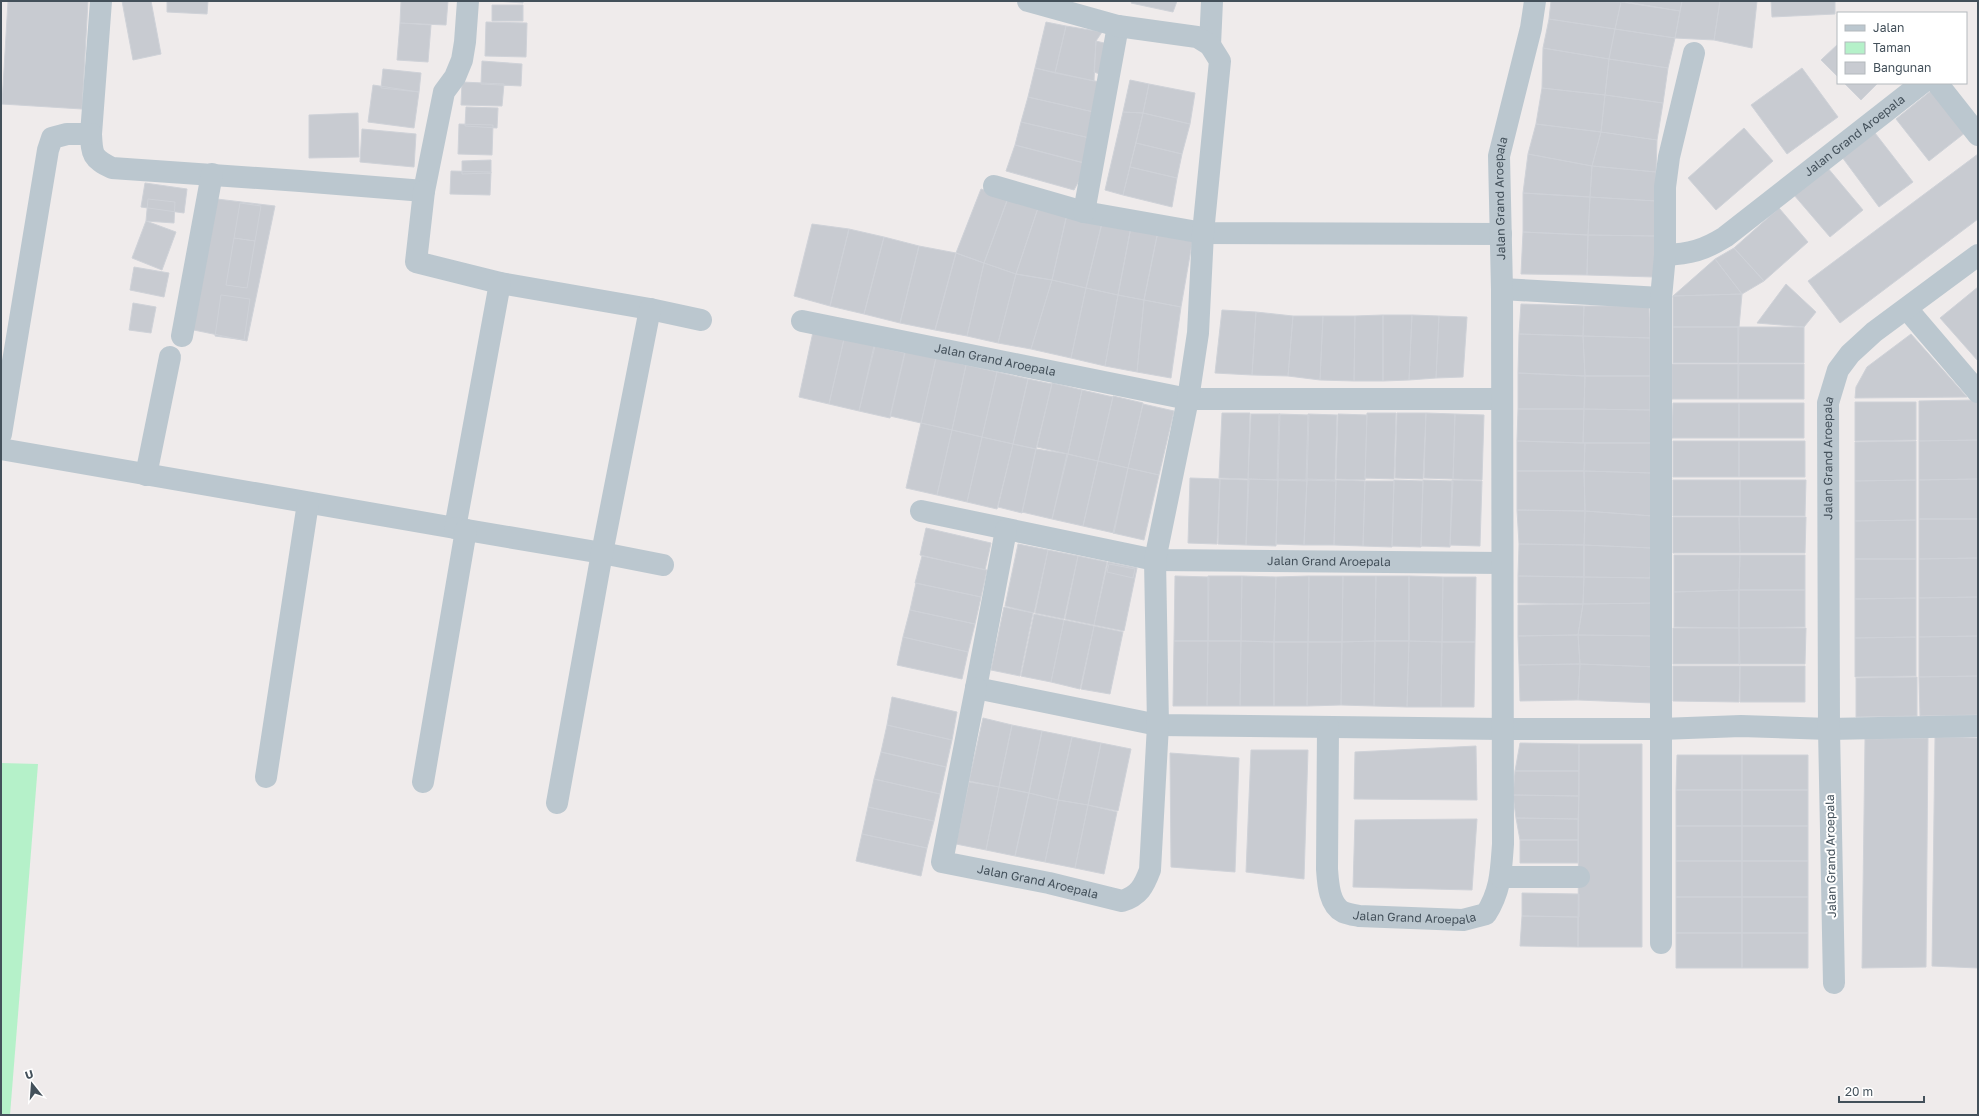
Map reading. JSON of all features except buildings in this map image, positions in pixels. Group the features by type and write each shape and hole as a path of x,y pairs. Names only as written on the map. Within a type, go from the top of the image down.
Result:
{"street":[{"path":"101,1 91,134 92,148 97,160 112,168 212,174 424,191"},
{"path":"468,1 462,60 455,77 444,92 424,191 416,262 500,284 650,309 701,320"},
{"path":"1028,1 1118,26 1197,38 1210,45 1212,1"},
{"name":"Jalan Grand Aroepala","path":"1328,727 1327,869 1329,888 1334,902 1343,912 1359,916 1463,920 1486,914 1496,899 1501,877 1503,729 1502,290 1499,156 1531,28 1536,1"},
{"path":"1084,212 1118,26"},
{"name":"Jalan Grand Aroepala","path":"1006,530 942,862 1049,883 1122,901 1133,897 1143,888 1150,870 1158,725 1155,560 1188,399 1198,333 1203,233 1220,61 1210,45"},
{"path":"1661,943 1661,298 1665,255 1665,187 1669,157 1694,53"},
{"name":"Jalan Grand Aroepala","path":"1665,255 1686,254 1708,248 1725,237 1921,84"},
{"path":"1938,84 1978,135"},
{"path":"1,434 48,150 52,138 67,134 91,134"},
{"path":"182,336 212,174"},
{"path":"994,186 1084,212 1203,233 1501,234"},
{"name":"Jalan Grand Aroepala","path":"1834,983 1829,729 1829,397 1838,370 1850,354 1874,332 1978,255"},
{"path":"423,782 500,284"},
{"path":"1502,290 1661,298"},
{"path":"1907,308 1978,392"},
{"path":"557,803 602,553 650,309"},
{"name":"Jalan Grand Aroepala","path":"802,321 1188,399 1502,399"},
{"path":"146,475 170,357"},
{"path":"1,450 602,553 663,565"},
{"path":"266,776 308,503"},
{"path":"921,511 1155,560"},
{"name":"Jalan Grand Aroepala","path":"1155,560 1502,563"},
{"path":"976,688 1158,725 1503,729 1741,726 1829,729 1978,726"},
{"path":"1501,877 1579,877"}],"green space":[{"path":"1,763 38,764 10,1115 1,1115"}]}
